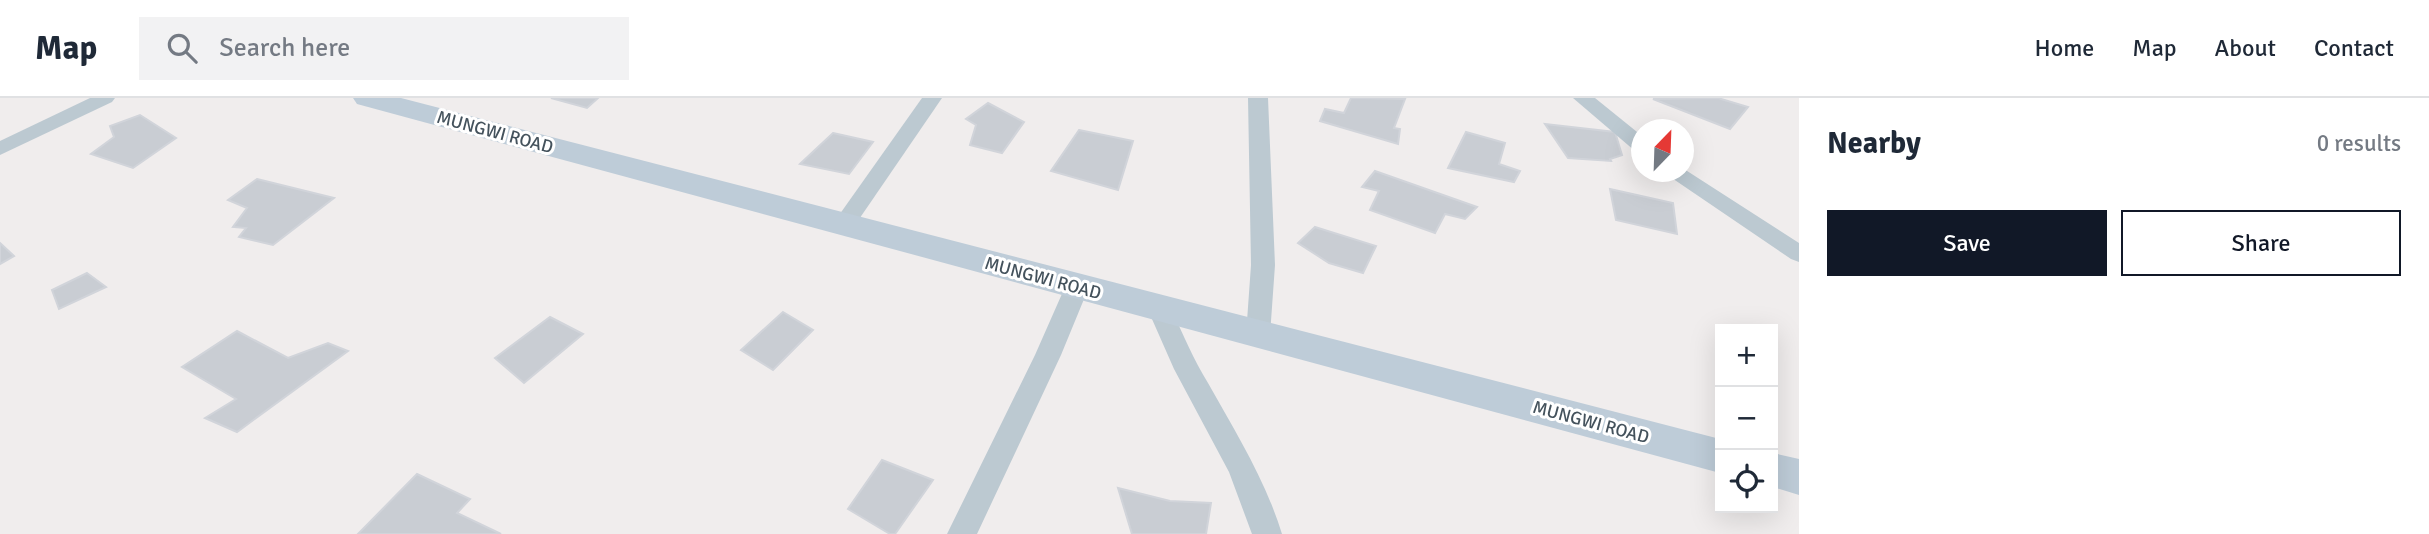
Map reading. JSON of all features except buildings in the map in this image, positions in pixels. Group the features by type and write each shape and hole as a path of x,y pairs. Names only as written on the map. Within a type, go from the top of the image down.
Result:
{"main road":[{"name":"MUNGWI ROAD","path":"367,98 1715,455"},
{"path":"1778,471 1799,477"}],"street":[{"path":"0,149 105,98"},
{"path":"845,223 932,98"},
{"path":"1258,98 1263,265 1258,335"},
{"path":"1583,98 1631,138"},
{"path":"1689,182 1799,254"},
{"path":"961,534 1048,355 1077,287"},
{"path":"1160,310 1187,369 1228,441 1267,534"}]}
